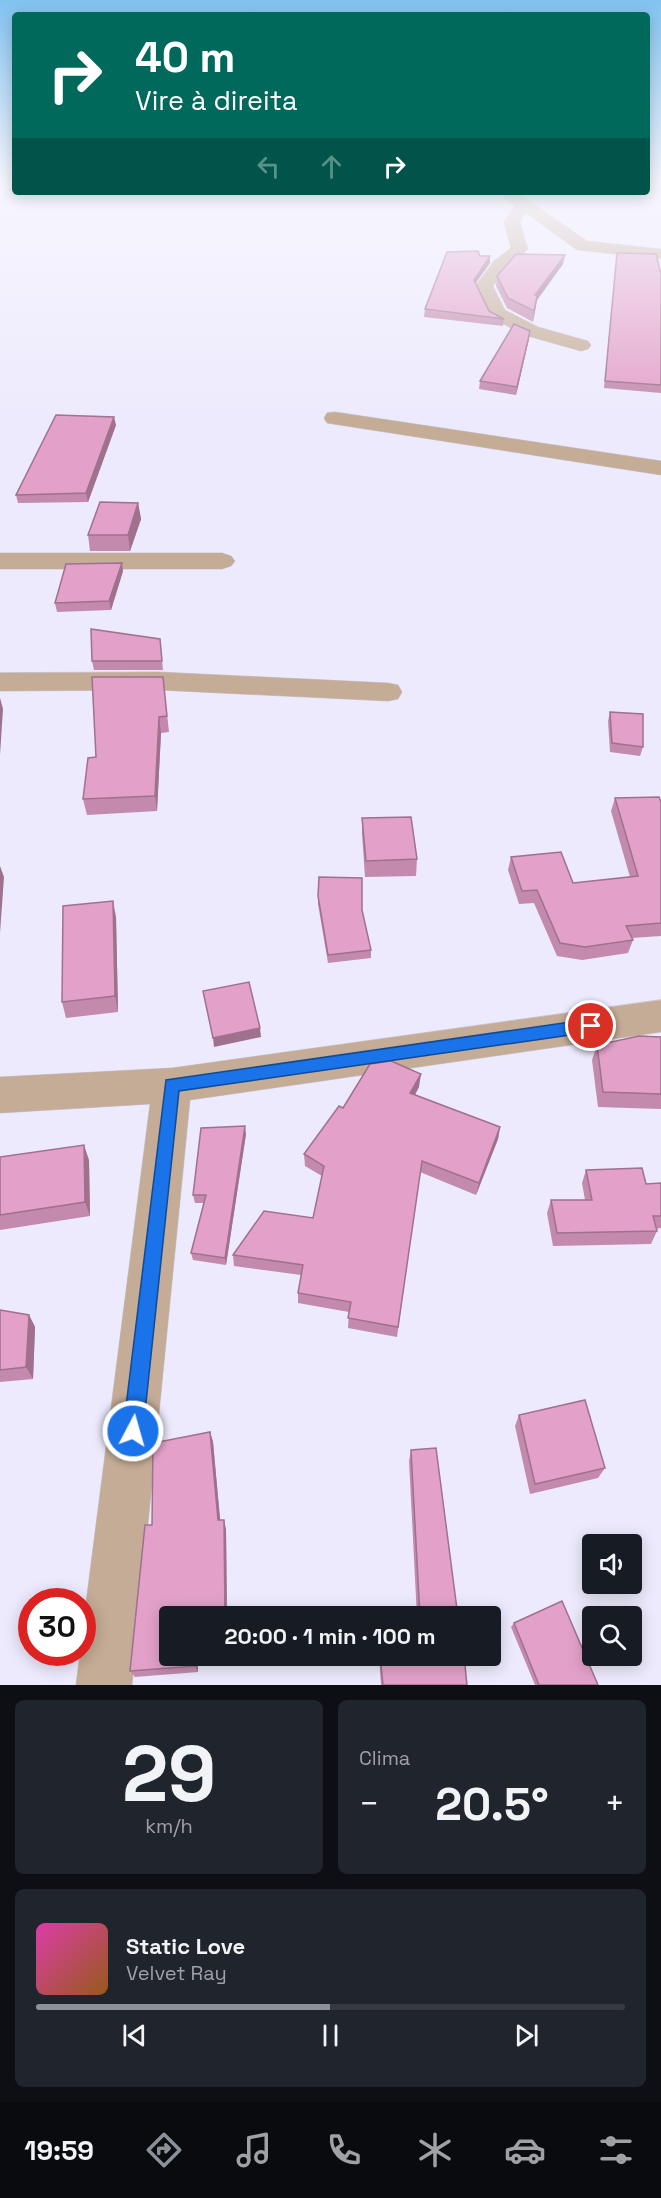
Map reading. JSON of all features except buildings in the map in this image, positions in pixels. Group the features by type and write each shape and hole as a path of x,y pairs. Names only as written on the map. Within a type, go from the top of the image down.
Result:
{"street":[{"path":"504,263 484,286 497,313 531,331 581,345"},
{"path":"335,418 661,468"},
{"path":"0,561 222,561"},
{"path":"0,682 158,681 388,692"},
{"path":"0,1095 172,1085 661,1016"},
{"path":"104,1685 172,1085"}],"route":[{"path":"133,1431 172,1085 591,1026"}]}
